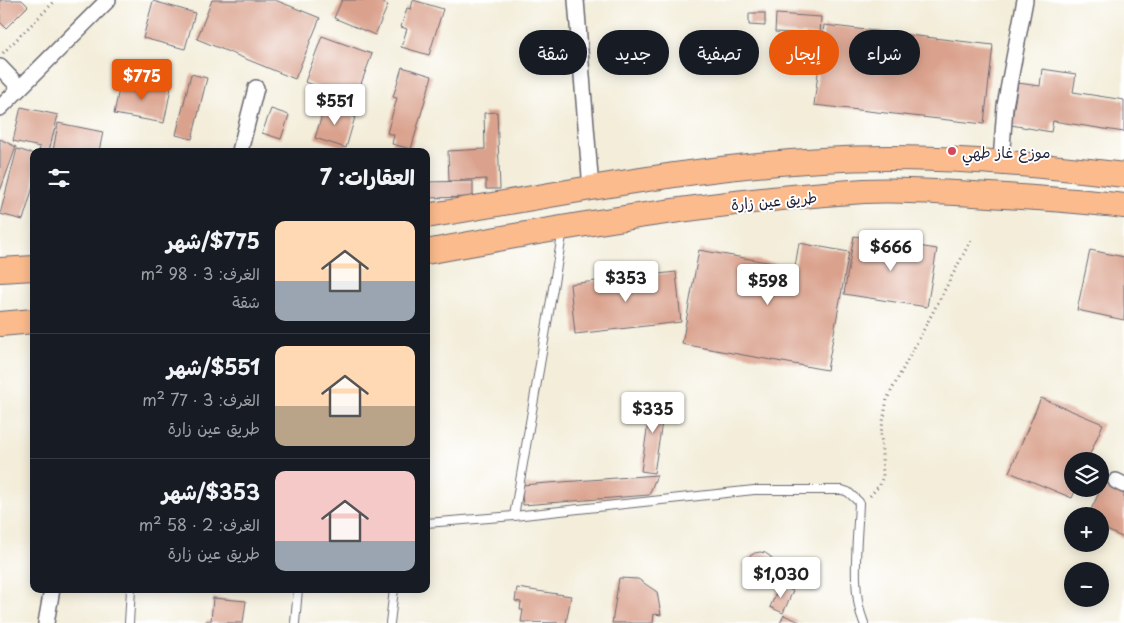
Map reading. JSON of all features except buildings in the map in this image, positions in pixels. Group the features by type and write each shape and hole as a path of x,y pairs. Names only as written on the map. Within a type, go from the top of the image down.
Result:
{"main road":[{"path":"430,215 713,170 824,160 875,158 1001,162 1124,175"},
{"name":"طريق عين زارة","path":"430,251 563,228 719,204 864,191 925,191 1124,206"},
{"path":"0,270 30,268"},
{"path":"0,324 30,321"}],"street":[{"path":"0,108 108,0"},
{"path":"576,0 590,189"},
{"path":"1001,162 1005,106 1026,0"},
{"path":"0,67 19,88"},
{"path":"241,148 256,88"},
{"path":"46,623 51,593"}],"lane":[{"path":"514,516 563,228"},
{"path":"430,523 514,516 763,490 834,489 848,492 859,502 857,588 858,602 864,623"},
{"path":"129,623 131,593"},
{"path":"295,623 298,593"},
{"path":"390,623 394,593"}],"path":[{"path":"0,55 56,0"},
{"path":"859,502 874,493 883,476 882,425 887,399 970,240"}],"place":[{"name":"موزع غاز طهي","path":"952,151"}]}
